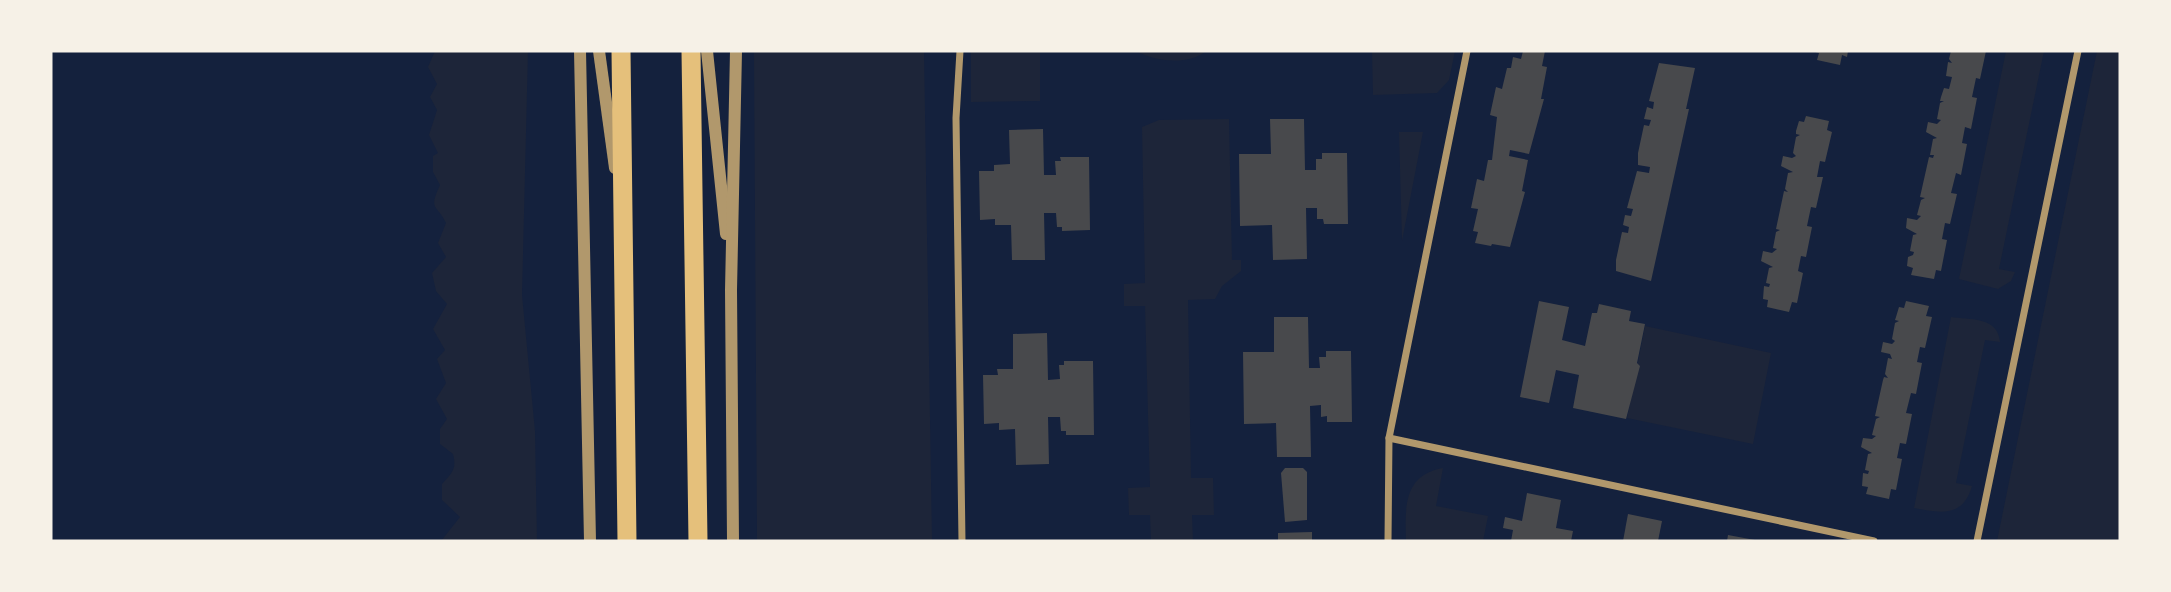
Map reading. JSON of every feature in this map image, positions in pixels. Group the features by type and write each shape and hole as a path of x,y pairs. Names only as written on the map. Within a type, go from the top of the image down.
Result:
{"highway":[{"path":"621,51 627,541"},
{"path":"691,51 698,541"}],"street":[{"path":"580,51 590,541"},
{"path":"599,51 623,232"},
{"path":"707,51 731,290"},
{"path":"733,541 731,290 736,51"},
{"path":"960,51 956,118 962,541"},
{"path":"1388,541 1389,438 1467,51"},
{"path":"1977,541 2078,51"},
{"path":"1389,438 1874,541"},
{"path":"727,541 733,466"}],"shaded area":[{"path":"435,51 528,51 522,295 535,431 537,541 441,541 460,517 442,500 442,484 451,474 454,463 453,454 440,444 440,429 447,419 436,399 446,383 437,359 445,350 433,329 447,304 436,291 432,273 446,257 438,243 446,223 434,203 440,185 433,172 433,156 438,153 429,135 437,110 430,97 437,84 428,67"},
{"path":"754,51 924,51 932,541 757,541"},
{"path":"971,51 1040,51 1040,101 971,102"},
{"path":"1206,51 1191,58 1173,61 1138,52"},
{"path":"1372,51 1455,51 1449,80 1437,93 1373,95"},
{"path":"2006,51 2044,51 1999,269 2015,272 2011,281 1998,289 1959,279"},
{"path":"2097,51 2120,51 2120,541 1997,541"},
{"path":"1229,119 1232,260 1241,260 1241,271 1222,286 1215,299 1188,300 1191,478 1213,478 1214,515 1192,515 1193,541 1151,541 1150,515 1129,515 1128,488 1150,487 1145,306 1124,306 1124,284 1145,283 1142,127 1159,120"},
{"path":"1399,132 1423,132 1402,241"},
{"path":"1951,317 1988,323 1998,334 2000,342 1985,340 1956,483 1972,486 1963,504 1941,512 1914,508"},
{"path":"1645,326 1771,353 1753,444 1627,418"},
{"path":"1443,468 1436,506 1488,516 1483,541 1406,541 1407,505 1413,485 1430,472"}],"building":[{"path":"1523,51 1545,51 1542,66 1547,67 1541,99 1544,99 1529,154 1510,150 1509,156 1528,160 1522,191 1525,192 1510,247 1475,243 1478,232 1473,231 1478,209 1471,208 1477,179 1484,181 1488,160 1492,160 1497,117 1490,115 1496,87 1502,89 1513,57 1521,59"},
{"path":"1812,51 1848,51 1847,57 1842,55 1840,65 1817,60 1819,53"},
{"path":"1951,51 1986,51 1980,79 1976,78 1972,97 1977,98 1971,129 1965,127 1962,143 1967,144 1961,175 1956,173 1951,193 1957,194 1950,224 1945,223 1942,239 1947,240 1941,271 1936,270 1934,279 1911,275 1913,268 1907,266 1908,257 1913,255 1914,252 1910,251 1913,235 1917,234 1906,228 1907,218 1917,220 1921,216 1917,215 1921,200 1925,198 1920,197 1929,157 1933,158 1934,155 1930,155 1933,139 1937,138 1926,132 1928,122 1937,124 1941,120 1937,119 1940,103 1944,101 1940,101 1941,97 1944,88 1949,89 1952,77 1946,76 1948,62 1952,63 1949,59"},
{"path":"1659,63 1695,68 1686,109 1689,109 1651,281 1616,271 1616,260 1622,232 1628,233 1629,227 1623,225 1625,215 1631,216 1633,209 1627,208 1637,171 1649,173 1650,167 1638,165 1638,153 1644,125 1649,126 1651,120 1644,119 1647,107 1653,109 1654,102 1649,101"},
{"path":"1806,116 1829,121 1827,130 1832,132 1825,162 1820,161 1817,177 1823,177 1816,208 1811,207 1807,226 1812,227 1806,257 1801,256 1798,271 1803,273 1797,303 1792,302 1789,312 1767,307 1768,300 1763,299 1764,286 1769,287 1770,284 1766,283 1769,268 1773,267 1761,261 1763,251 1772,253 1777,249 1773,248 1776,232 1780,230 1776,229 1784,191 1788,192 1785,189 1788,173 1793,172 1781,166 1783,156 1796,156 1793,153 1796,137 1800,135 1796,134 1796,131 1799,121 1804,122"},
{"path":"1270,119 1304,119 1305,170 1316,170 1316,159 1322,159 1322,153 1347,153 1348,224 1324,224 1323,219 1317,219 1317,208 1306,208 1307,259 1273,260 1272,225 1240,226 1239,154 1271,154"},
{"path":"1043,129 1044,175 1056,175 1055,161 1061,161 1060,157 1089,157 1090,230 1062,231 1062,227 1057,227 1056,213 1044,213 1045,260 1012,260 1011,225 995,225 995,219 980,220 979,171 994,171 994,165 1010,164 1009,130"},
{"path":"1539,301 1569,307 1562,340 1585,346 1592,313 1597,313 1599,304 1631,311 1629,321 1645,324 1637,363 1640,366 1626,419 1573,408 1579,375 1556,370 1549,403 1520,397"},
{"path":"1906,301 1929,306 1926,316 1932,317 1925,348 1920,347 1917,362 1922,363 1916,394 1911,393 1906,413 1912,414 1906,444 1900,443 1897,458 1902,459 1896,490 1891,489 1889,499 1866,494 1868,487 1862,486 1863,473 1868,474 1869,471 1865,470 1868,454 1872,453 1861,447 1863,438 1872,439 1876,436 1872,435 1876,419 1880,417 1875,416 1884,377 1888,378 1885,374 1888,358 1892,359 1890,354 1881,352 1883,342 1892,344 1895,341 1892,339 1895,323 1899,321 1895,320 1899,307 1904,308"},
{"path":"1274,317 1308,317 1309,368 1320,368 1319,357 1326,357 1326,351 1351,351 1352,422 1327,422 1327,416 1321,417 1321,405 1310,406 1311,457 1277,457 1276,423 1244,424 1243,352 1274,352"},
{"path":"1047,333 1048,380 1060,379 1059,365 1064,365 1064,361 1093,361 1094,435 1066,435 1066,431 1061,431 1060,417 1048,417 1049,464 1016,465 1015,429 999,430 999,423 984,424 983,375 998,375 997,369 1013,369 1013,334"},
{"path":"1285,468 1303,468 1307,472 1307,520 1285,522 1281,473"},
{"path":"1527,493 1561,500 1556,528 1573,531 1571,541 1511,541 1513,530 1503,528 1505,517 1522,521"},
{"path":"1628,514 1662,521 1658,541 1623,541"},
{"path":"1312,532 1312,541 1278,541 1278,533"},
{"path":"1728,535 1755,540 1755,541 1727,541"}]}
